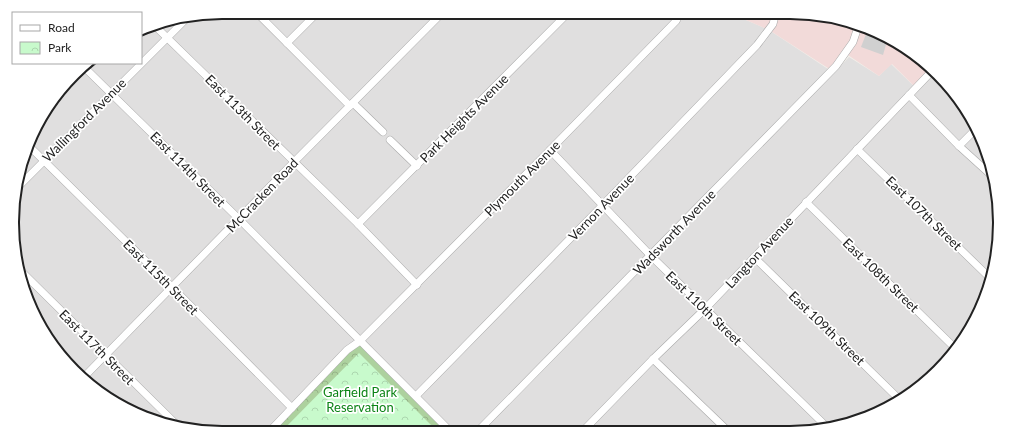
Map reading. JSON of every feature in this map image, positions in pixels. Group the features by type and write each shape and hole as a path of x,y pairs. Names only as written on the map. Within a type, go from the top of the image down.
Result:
{"street":[{"path":"263,19 383,132"},
{"path":"287,43 311,19"},
{"name":"McCracken Road","path":"87,374 436,19"},
{"name":"Park Heights Avenue","path":"358,224 562,19"},
{"name":"Plymouth Avenue","path":"275,426 347,350 360,341 417,285 677,19"},
{"name":"Vernon Avenue","path":"416,396 757,45 773,24 774,19"},
{"name":"Wallingford Avenue","path":"142,62 180,24"},
{"name":"East 113th Street","path":"159,29 358,224 417,285"},
{"name":"Wadsworth Avenue","path":"484,426 836,66 853,42 857,31"},
{"name":"Wallingford Avenue","path":"23,182 140,64"},
{"name":"East 114th Street","path":"88,70 239,219 445,426"},
{"name":"Langton Avenue","path":"588,426 652,359 705,309 929,75"},
{"path":"909,95 959,146 986,171"},
{"path":"959,146 972,133"},
{"path":"390,140 417,166"},
{"name":"East 107th Street","path":"857,149 986,274"},
{"name":"East 115th Street","path":"32,150 292,408"},
{"name":"East 110th Street","path":"550,150 651,256 823,423"},
{"name":"East 108th Street","path":"806,202 952,345"},
{"name":"East 109th Street","path":"754,257 896,396"},
{"name":"East 117th Street","path":"26,276 170,419"},
{"path":"652,359 723,426"}],"shaded area":[{"path":"209,19 744,19 769,30 834,73 849,57 879,76 891,64 918,90 931,77 959,109 978,145 986,170 993,209 993,236 986,275 978,300 959,336 942,357 924,375 903,392 880,405 855,415 829,422 803,426 209,426 183,422 145,411 121,399 109,392 88,375 70,357 53,336 40,313 30,288 23,262 19,236 19,209 23,183 34,145 53,109 70,88 95,64 142,64 142,35 183,23"},
{"path":"744,19 803,19 842,26 867,34 891,46 903,53 929,75 916,88 892,64 879,76 845,53 831,70 769,30"},
{"path":"866,34 886,43 883,55 861,47"}],"green space":[{"name":"Garfield Park Reservation","path":"360,341 445,426 275,426"},
{"name":"Garfield Park Reservation","path":"359,353 432,426 287,426"}]}
